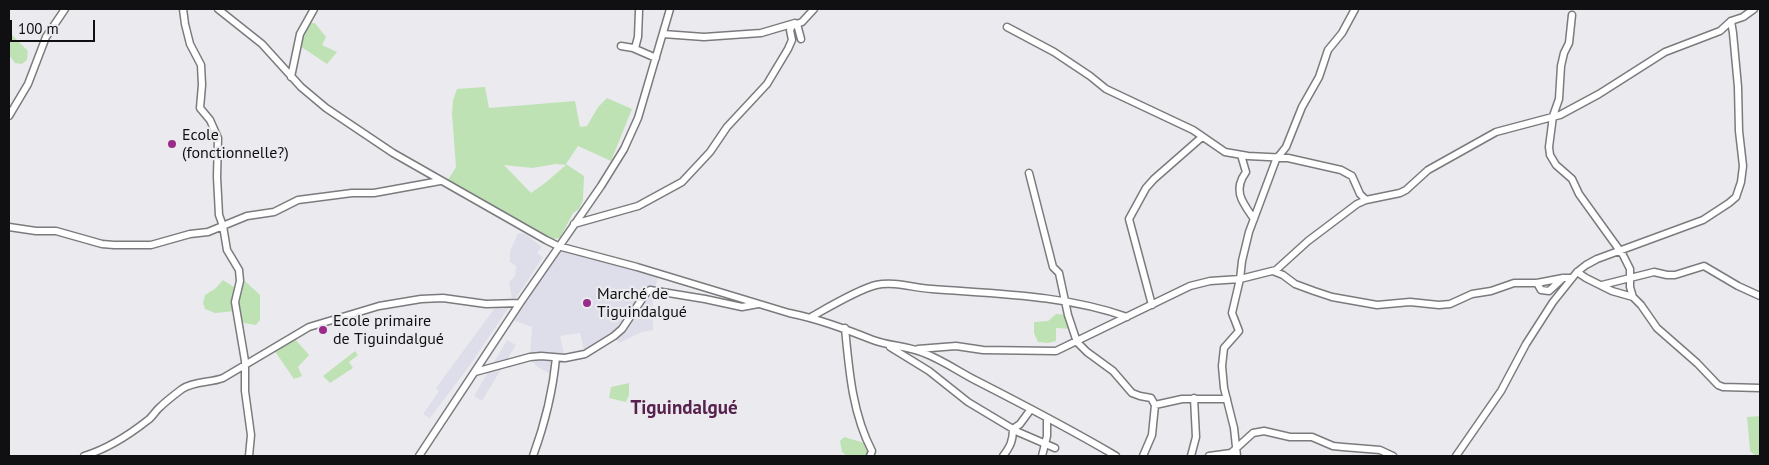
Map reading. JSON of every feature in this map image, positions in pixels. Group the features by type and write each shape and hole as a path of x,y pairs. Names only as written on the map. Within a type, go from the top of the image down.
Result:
{"street":[{"path":"9,116 28,84 46,37 65,9"},
{"path":"183,9 190,44 201,64 200,108 210,120 218,138 219,215 224,226 227,250 239,270 240,281 235,302 245,365 245,392 251,435 249,456"},
{"path":"218,9 267,49 292,77 326,108 387,149 558,246 637,267 758,304 811,317 883,342 915,349 949,364 967,376 1116,456"},
{"path":"292,77 300,34 314,9"},
{"path":"419,456 558,246 611,170 632,133 647,93 670,9"},
{"path":"574,224 638,206 682,182 710,152 727,127 767,84 792,40 790,30 792,26 800,23 814,9"},
{"path":"1236,453 1234,428 1226,398 1222,366 1224,348 1239,331 1232,313 1249,232 1278,157 1286,146 1302,107 1319,77 1328,50 1342,33 1355,9"},
{"path":"915,349 956,346 982,350 1056,351 1190,286 1201,282 1240,279 1273,271 1308,241 1358,204 1366,200 1406,190 1428,170 1496,132 1560,115 1599,94 1665,52 1720,31 1731,21 1743,17 1754,9"},
{"path":"635,48 638,36 639,11"},
{"path":"1572,15 1569,43 1561,66 1559,99 1553,116 1549,147 1556,165 1572,179 1579,194 1630,269 1630,286 1633,297"},
{"path":"1456,456 1501,391 1526,344 1553,302 1577,272 1586,265 1619,251 1703,220 1736,197 1739,192 1743,166 1739,131 1738,87 1731,21"},
{"path":"663,34 704,37 761,33 787,24 800,23"},
{"path":"800,23 801,39"},
{"path":"1007,27 1054,52 1106,89 1193,130 1225,152 1278,157 1319,164 1346,172 1352,176 1360,194 1366,200"},
{"path":"621,46 635,48 656,58"},
{"path":"1152,305 1129,219 1146,188 1154,178 1202,138"},
{"path":"1241,155 1246,172 1240,182 1239,194 1242,202 1254,219"},
{"path":"1029,173 1053,267 1059,273 1065,302 1077,342 1113,371 1132,393 1151,398 1155,405 1152,435 1143,456"},
{"path":"9,227 36,231 56,231 102,244 151,246 190,234 208,232 248,216 274,212 298,200 352,193 374,193 441,181"},
{"path":"1602,285 1654,272 1667,276 1676,276 1704,266 1738,286 1760,296"},
{"path":"1273,271 1283,275 1295,284 1332,297 1377,305 1410,302 1439,305 1450,304 1472,294 1491,291 1514,283 1537,283 1572,278"},
{"path":"1577,272 1615,292 1633,297 1657,328 1697,363 1718,385 1723,387 1760,388"},
{"path":"1537,283 1541,290 1549,291 1563,278"},
{"path":"811,317 865,288 884,284 899,284 927,289 1065,302 1099,308 1127,317"},
{"path":"475,372 541,356 565,358 585,354 622,329 650,290 742,307 758,304"},
{"path":"84,456 104,449 126,436 183,389 191,385 212,382 309,327 379,306 421,299 443,298 486,304 520,303"},
{"path":"845,328 851,388 864,437 872,451 870,456"},
{"path":"883,342 929,370 968,402 1013,430 1055,448"},
{"path":"533,456 554,379 556,358"},
{"path":"1155,405 1194,398 1226,398"},
{"path":"1191,456 1196,437 1194,398"},
{"path":"1003,456 1011,445 1013,430 1031,409"},
{"path":"1042,456 1046,445 1047,418"},
{"path":"1209,456 1236,453 1253,433 1264,431 1290,437 1312,437 1333,446 1380,450 1393,456"}],"shaded area":[{"path":"518,233 525,234 542,247 537,253 543,257 516,298 512,299 509,282 515,276 516,266 510,262 510,251"},
{"path":"558,246 659,274 653,296 653,330 642,332 619,343 614,336 585,354 580,333 560,336 565,358 556,358 558,370 549,373 536,366 530,357 532,327 510,319"},
{"path":"497,305 509,307 470,365 430,418 423,414 439,391 436,388"},
{"path":"507,340 516,345 482,401 474,396"}],"green space":[{"path":"306,23 315,23 326,37 322,45 337,52 327,64 297,44"},
{"path":"9,32 28,51 27,60 22,64 15,63 9,55"},
{"path":"485,87 489,108 575,101 580,127 587,126 598,107 607,98 632,109 611,161 578,146 566,164 584,176 583,200 579,209 573,213 560,238 546,240 446,183 456,167 452,114 453,100 457,89","holes":["556,164 566,165 531,193 504,165 532,168"]},
{"path":"223,280 237,289 245,281 260,295 260,320 256,325 237,322 236,311 215,313 205,309 203,303 205,295 216,288"},
{"path":"1056,314 1068,315 1073,329 1056,328 1056,341 1048,343 1038,342 1034,333 1034,322 1048,321"},
{"path":"294,338 309,355 298,367 302,376 294,379 274,350"},
{"path":"355,351 358,355 349,362 353,368 330,383 323,376"},
{"path":"629,383 629,395 626,402 609,398 611,387"},
{"path":"1760,416 1760,456 1756,456 1750,451 1747,417"},
{"path":"844,437 868,444 870,456 847,456 842,452 840,441"}],"place":[{"name":"Ecole (fonctionnelle?)","path":"172,144"},
{"name":"Marché de Tiguindalgué","path":"587,303"},
{"name":"Ecole primaire de Tiguindalgué","path":"323,330"}],"district":[{"name":"Tiguindalgué","path":"684,409"}]}
